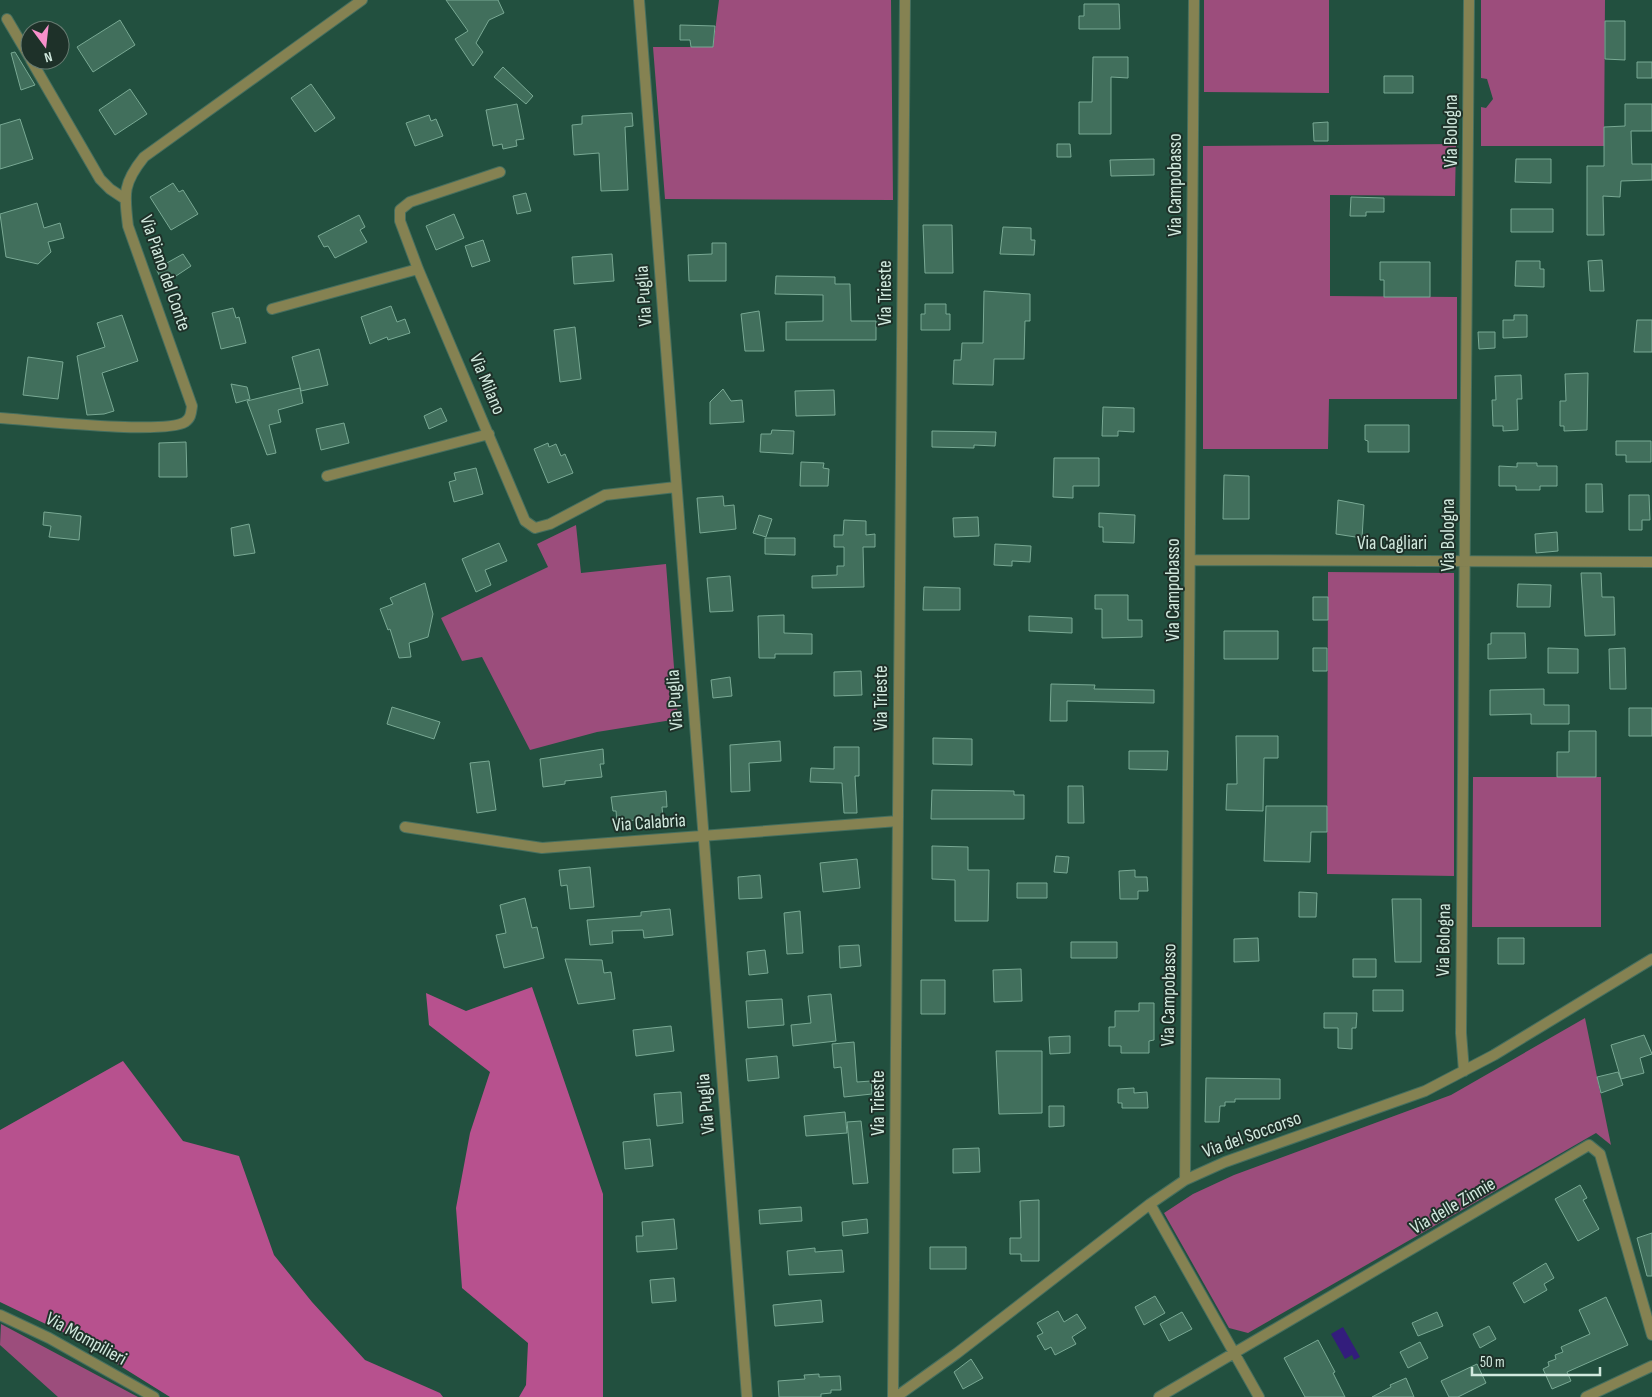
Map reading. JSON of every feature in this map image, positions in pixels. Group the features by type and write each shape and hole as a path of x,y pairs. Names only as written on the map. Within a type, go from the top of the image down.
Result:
{"street":[{"name":"Via Piano del Conte","path":"0,418 124,427 177,425 191,416 192,406 128,226 125,200 129,175 144,157 362,0"},
{"name":"Via Puglia","path":"639,0 747,1397"},
{"name":"Via Trieste","path":"895,1397 905,0"},
{"name":"Via Campobasso","path":"1185,1180 1194,0"},
{"name":"Via Bologna","path":"1464,1071 1461,1024 1469,0"},
{"path":"7,19 20,41"},
{"path":"37,70 100,179 125,200"},
{"name":"Via Milano","path":"500,172 410,202 400,210 400,221 418,269 525,521 535,528 550,524 604,495 676,487"},
{"path":"272,309 418,269"},
{"path":"327,476 489,434"},
{"name":"Via Cagliari","path":"1191,560 1652,562"},
{"name":"Via Calabria","path":"405,827 542,848 898,821"},
{"name":"Via del Soccorso","path":"895,1397 956,1354 1150,1204 1185,1180 1224,1162 1407,1098 1464,1071 1652,959"},
{"name":"Via delle Zinnie","path":"1158,1397 1589,1146 1600,1154 1652,1335"},
{"path":"1150,1204 1259,1397"},
{"name":"Via Mompilieri","path":"0,1315 48,1338 154,1397"},
{"path":"1586,1397 1652,1366"}],"shaded area":[{"path":"719,0 891,0 893,200 665,199 653,47 713,47"},
{"path":"1204,0 1329,0 1329,93 1204,92"},
{"path":"1481,0 1605,0 1604,146 1481,146 1481,107 1486,108 1493,99 1487,79 1481,78"},
{"path":"1456,144 1455,196 1330,195 1330,296 1457,297 1457,399 1329,399 1328,449 1203,449 1203,146"},
{"path":"576,525 581,573 666,564 678,719 597,732 530,750 482,657 462,661 441,618 548,567 537,544"},
{"path":"1328,572 1454,573 1454,876 1327,874"},
{"path":"1473,777 1601,777 1601,927 1472,927"},
{"path":"532,987 603,1194 603,1397 519,1397 526,1385 528,1343 462,1288 456,1208 470,1133 490,1072 429,1025 426,993 466,1011"},
{"path":"1585,1018 1611,1145 1596,1133 1248,1333 1229,1328 1164,1213 1193,1194 1234,1175 1451,1095"},
{"path":"123,1061 183,1141 239,1156 274,1255 312,1302 365,1360 440,1393 443,1397 170,1397 77,1339 0,1302 0,1130"},
{"path":"1,1324 138,1397 58,1397 0,1345"},
{"path":"1343,1327 1360,1357 1354,1360 1352,1355 1345,1359 1331,1334"}],"building":[{"path":"446,0 498,0 504,13 489,20 476,43 483,52 473,66 455,39 468,31"},
{"path":"1084,4 1119,4 1120,29 1079,29 1079,16 1084,16"},
{"path":"120,20 135,45 93,72 77,47"},
{"path":"1605,21 1625,21 1625,60 1605,59"},
{"path":"680,25 715,26 713,47 691,47 690,40 680,40"},
{"path":"15,52 20,60 20,70 26,70 35,85 21,90 11,53"},
{"path":"1093,57 1128,57 1128,78 1111,77 1111,134 1079,134 1079,102 1092,102"},
{"path":"1637,62 1652,62 1652,78 1637,78"},
{"path":"503,67 533,96 526,104 494,77"},
{"path":"1384,76 1413,76 1413,93 1384,93"},
{"path":"311,84 335,118 315,132 291,98"},
{"path":"130,89 147,114 115,135 99,110"},
{"path":"517,104 524,139 516,140 517,146 503,149 502,144 493,146 486,110"},
{"path":"1625,104 1652,104 1652,131 1631,131 1632,164 1652,164 1652,180 1621,181 1620,197 1603,196 1604,235 1587,235 1587,166 1604,166 1604,127 1625,126"},
{"path":"632,113 633,126 625,127 628,190 601,191 599,153 574,155 572,125 582,124 582,116"},
{"path":"429,115 431,121 436,119 443,136 415,146 406,123"},
{"path":"20,119 33,159 0,169 0,125"},
{"path":"1328,122 1328,141 1314,141 1313,123"},
{"path":"1057,144 1070,144 1071,157 1057,157"},
{"path":"1154,159 1154,175 1111,176 1110,160"},
{"path":"1516,159 1551,159 1551,183 1515,182"},
{"path":"173,183 179,192 183,190 198,214 171,230 150,197"},
{"path":"526,193 531,211 517,214 513,196"},
{"path":"1351,197 1384,198 1384,212 1366,212 1366,216 1350,216"},
{"path":"37,203 44,228 60,223 64,238 48,242 51,252 38,264 6,257 0,214"},
{"path":"1511,209 1553,209 1553,232 1511,232"},
{"path":"454,214 464,238 436,250 426,226"},
{"path":"359,215 365,227 360,230 367,242 335,258 328,246 324,247 318,236"},
{"path":"923,225 952,225 953,273 925,273"},
{"path":"1003,227 1031,228 1031,240 1035,240 1034,255 1000,254"},
{"path":"483,240 490,261 472,267 465,246"},
{"path":"712,243 726,243 726,281 689,281 688,255 712,254"},
{"path":"183,254 191,266 164,284 156,269"},
{"path":"612,254 614,281 574,284 572,257"},
{"path":"1602,260 1604,291 1590,291 1588,261"},
{"path":"1516,261 1540,261 1540,269 1544,269 1544,287 1515,286"},
{"path":"1380,262 1430,262 1430,297 1384,297 1384,280 1380,280"},
{"path":"776,276 835,277 835,284 850,284 851,321 876,321 876,340 786,340 786,322 823,321 823,295 775,294"},
{"path":"984,291 1030,294 1030,321 1025,321 1024,359 994,359 993,385 953,384 954,360 961,360 962,343 983,343"},
{"path":"925,304 946,304 946,314 950,314 950,330 921,330 921,314 925,314"},
{"path":"391,306 397,322 405,319 410,333 388,340 387,337 370,344 361,317"},
{"path":"233,308 236,318 239,317 246,343 221,349 212,313"},
{"path":"759,311 764,351 745,351 741,314"},
{"path":"122,315 138,361 102,373 114,411 104,414 87,415 77,356 105,347 97,323"},
{"path":"1514,315 1527,315 1527,337 1503,338 1503,320 1514,320"},
{"path":"1637,320 1652,320 1652,352 1634,352"},
{"path":"575,327 581,379 560,382 554,330"},
{"path":"1478,332 1495,332 1495,348 1479,349"},
{"path":"319,349 328,385 301,391 292,357"},
{"path":"28,357 63,362 58,399 23,395"},
{"path":"1588,373 1587,430 1564,431 1564,426 1560,426 1560,401 1566,401 1565,374"},
{"path":"1521,375 1522,399 1517,399 1518,430 1503,431 1503,426 1493,426 1492,400 1496,400 1495,376"},
{"path":"231,384 247,387 250,399 236,403"},
{"path":"300,388 303,403 278,410 281,422 269,425 276,453 267,455 247,401"},
{"path":"723,389 731,401 742,400 744,422 710,424 710,402"},
{"path":"834,390 835,415 796,416 795,391"},
{"path":"1103,407 1134,408 1134,432 1118,431 1118,436 1102,436"},
{"path":"441,408 447,421 429,429 424,416"},
{"path":"344,423 349,443 321,450 316,429"},
{"path":"1365,425 1409,425 1409,452 1368,452 1368,441 1365,440"},
{"path":"772,430 794,431 793,454 760,452 761,434 771,434"},
{"path":"932,431 996,432 995,446 974,445 974,448 932,447"},
{"path":"1616,441 1651,441 1651,462 1626,462 1626,455 1616,455"},
{"path":"186,442 187,477 159,477 159,443"},
{"path":"548,443 549,447 556,444 561,456 565,454 573,473 548,483 534,449"},
{"path":"1054,458 1099,458 1099,486 1073,486 1073,498 1053,497"},
{"path":"801,462 824,463 823,468 829,469 828,486 800,486"},
{"path":"1517,463 1557,466 1557,486 1540,486 1540,490 1516,490 1516,486 1499,486 1499,466 1517,467"},
{"path":"476,468 483,494 454,502 449,482 456,480 454,473"},
{"path":"1224,475 1249,476 1249,519 1223,519"},
{"path":"1586,484 1602,484 1603,512 1586,512"},
{"path":"1629,495 1649,495 1650,520 1642,520 1642,530 1629,530"},
{"path":"723,496 724,506 734,505 736,529 700,533 697,498"},
{"path":"1338,500 1364,505 1362,538 1336,534"},
{"path":"44,512 81,516 79,540 49,537 51,526 43,525"},
{"path":"1099,513 1135,515 1134,543 1103,542 1103,527 1099,527"},
{"path":"759,515 772,519 766,537 753,533"},
{"path":"978,517 979,536 954,537 953,518"},
{"path":"844,520 866,521 866,535 875,534 875,547 863,547 864,587 812,588 812,576 837,575 837,566 844,566 844,547 834,547 834,535 843,535"},
{"path":"249,524 255,553 234,556 231,528"},
{"path":"1557,532 1558,551 1536,553 1535,534"},
{"path":"765,538 795,538 795,555 765,554"},
{"path":"499,543 507,561 485,570 491,585 476,592 462,559"},
{"path":"995,544 1031,546 1030,562 1012,561 1012,566 994,565"},
{"path":"1581,573 1601,573 1602,597 1614,597 1615,635 1585,636"},
{"path":"730,576 733,611 710,612 707,578"},
{"path":"425,583 433,614 428,637 409,643 411,657 399,658 390,629 388,630 380,609 393,604 390,598"},
{"path":"1518,584 1551,585 1550,607 1517,607"},
{"path":"924,587 960,588 960,610 923,610"},
{"path":"1095,595 1128,595 1128,620 1142,620 1142,637 1102,638 1102,609 1095,609"},
{"path":"1313,597 1328,597 1328,620 1313,620"},
{"path":"784,615 784,633 812,634 812,654 775,654 775,658 759,658 758,616"},
{"path":"1029,616 1072,618 1072,633 1029,631"},
{"path":"1224,631 1278,631 1278,659 1224,659"},
{"path":"1491,633 1525,633 1526,658 1488,659 1488,644 1491,644"},
{"path":"1313,648 1327,648 1327,671 1313,671"},
{"path":"1548,648 1578,649 1578,673 1548,673"},
{"path":"1625,648 1626,689 1610,689 1609,649"},
{"path":"861,671 862,695 834,696 834,672"},
{"path":"730,677 732,696 713,698 711,680"},
{"path":"1051,684 1095,685 1094,689 1154,690 1154,703 1067,701 1067,721 1050,721"},
{"path":"1544,689 1544,705 1569,705 1569,724 1531,724 1531,714 1490,715 1490,690"},
{"path":"392,707 440,722 434,739 387,724"},
{"path":"1629,708 1652,708 1652,736 1629,736"},
{"path":"1569,731 1596,731 1596,777 1557,777 1557,752 1569,752"},
{"path":"1236,736 1278,736 1278,758 1264,758 1263,811 1226,810 1227,784 1237,784"},
{"path":"933,738 972,739 972,765 933,764"},
{"path":"780,741 781,761 749,763 750,791 731,792 730,745"},
{"path":"834,747 859,747 859,776 855,776 857,813 844,813 842,783 810,782 811,768 834,769"},
{"path":"603,749 604,764 600,764 602,777 565,781 565,784 543,787 540,759"},
{"path":"1129,751 1168,751 1167,770 1129,769"},
{"path":"489,761 496,810 477,813 470,763"},
{"path":"1068,786 1083,786 1084,823 1068,823"},
{"path":"932,790 1014,791 1014,795 1024,795 1024,819 931,819"},
{"path":"666,791 667,807 662,807 663,817 617,822 616,811 613,811 611,797"},
{"path":"1266,806 1327,806 1327,832 1311,832 1310,862 1264,861"},
{"path":"932,846 968,847 968,870 989,870 988,921 955,921 955,880 932,879"},
{"path":"1056,856 1069,857 1067,873 1054,872"},
{"path":"857,859 860,888 823,892 820,863"},
{"path":"590,867 594,907 570,909 567,885 561,886 559,870"},
{"path":"1135,870 1135,877 1147,877 1148,891 1138,891 1138,899 1120,899 1119,871"},
{"path":"760,875 762,898 739,899 738,877"},
{"path":"1017,883 1047,883 1047,898 1017,898"},
{"path":"1299,892 1317,893 1316,917 1299,917"},
{"path":"525,898 532,928 537,927 544,958 504,968 496,935 506,933 500,905"},
{"path":"1392,899 1421,899 1421,962 1395,962"},
{"path":"670,909 673,935 644,938 643,930 612,931 613,943 590,945 587,920 641,916 641,912"},
{"path":"800,911 803,953 787,954 784,913"},
{"path":"1258,938 1259,961 1234,962 1234,939"},
{"path":"1498,938 1524,938 1524,964 1498,964"},
{"path":"1071,942 1117,942 1117,958 1071,958"},
{"path":"859,945 861,966 840,968 839,946"},
{"path":"765,950 768,973 749,975 747,952"},
{"path":"565,959 602,960 604,973 611,972 615,999 578,1004"},
{"path":"1353,959 1376,959 1376,977 1353,977"},
{"path":"1021,969 1022,1001 994,1002 993,970"},
{"path":"921,980 945,980 945,1014 921,1014"},
{"path":"1373,990 1403,990 1403,1011 1373,1011"},
{"path":"831,994 836,1041 793,1046 791,1025 811,1023 808,996"},
{"path":"782,999 784,1025 748,1028 746,1001"},
{"path":"1139,1003 1154,1003 1154,1040 1149,1041 1149,1053 1121,1053 1121,1046 1109,1046 1109,1027 1115,1027 1115,1011 1139,1011"},
{"path":"1324,1013 1357,1013 1356,1028 1352,1028 1352,1049 1338,1048 1338,1028 1324,1028"},
{"path":"671,1026 674,1051 636,1056 633,1030"},
{"path":"1644,1035 1652,1054 1640,1058 1644,1073 1621,1079 1611,1045"},
{"path":"1070,1036 1070,1053 1050,1054 1049,1037"},
{"path":"854,1042 857,1082 871,1081 872,1094 844,1097 841,1067 834,1068 832,1044"},
{"path":"996,1051 1042,1051 1042,1113 999,1114"},
{"path":"777,1056 779,1078 748,1081 746,1059"},
{"path":"1618,1072 1623,1085 1601,1093 1597,1077"},
{"path":"1206,1078 1280,1079 1280,1099 1235,1099 1235,1102 1225,1102 1225,1106 1220,1106 1219,1122 1205,1122"},
{"path":"1134,1088 1134,1093 1147,1092 1148,1108 1122,1108 1122,1103 1118,1103 1118,1089"},
{"path":"681,1092 683,1123 657,1126 654,1094"},
{"path":"1049,1106 1064,1106 1064,1126 1049,1127"},
{"path":"845,1112 847,1133 806,1136 804,1116"},
{"path":"861,1121 868,1183 853,1184 847,1122"},
{"path":"650,1139 653,1166 625,1169 623,1142"},
{"path":"979,1148 980,1172 953,1173 953,1149"},
{"path":"1580,1185 1587,1198 1583,1200 1599,1229 1578,1241 1555,1199"},
{"path":"1039,1200 1039,1261 1021,1261 1021,1254 1010,1254 1010,1238 1021,1238 1020,1201"},
{"path":"801,1207 802,1221 760,1224 759,1210"},
{"path":"674,1219 677,1249 637,1252 636,1236 643,1236 642,1222"},
{"path":"867,1219 868,1233 843,1236 842,1222"},
{"path":"1652,1233 1652,1276 1647,1276 1637,1238"},
{"path":"930,1247 966,1247 966,1269 930,1269"},
{"path":"815,1248 815,1252 842,1250 844,1272 789,1275 787,1251"},
{"path":"1546,1263 1554,1278 1544,1284 1547,1290 1524,1303 1513,1283"},
{"path":"674,1278 676,1301 652,1303 650,1280"},
{"path":"1155,1296 1165,1313 1144,1325 1135,1307"},
{"path":"1606,1297 1628,1345 1567,1372 1571,1381 1552,1389 1543,1369 1549,1366 1548,1362 1556,1359 1555,1355 1563,1352 1561,1347 1590,1334 1579,1310"},
{"path":"821,1300 823,1322 775,1326 773,1305"},
{"path":"1058,1311 1064,1322 1077,1314 1086,1328 1072,1337 1076,1344 1055,1355 1051,1347 1045,1350 1037,1336 1043,1333 1037,1323"},
{"path":"1182,1312 1192,1329 1169,1341 1160,1324"},
{"path":"1437,1312 1443,1326 1418,1336 1412,1323"},
{"path":"1489,1326 1496,1339 1480,1348 1473,1334"},
{"path":"1318,1340 1335,1372 1333,1373 1345,1397 1305,1397 1284,1358"},
{"path":"1420,1342 1428,1358 1408,1368 1400,1352"},
{"path":"971,1359 983,1378 963,1389 954,1372"},
{"path":"1477,1364 1486,1383 1458,1397 1449,1397 1441,1381"},
{"path":"819,1374 819,1377 840,1376 841,1390 831,1390 831,1393 821,1394 821,1397 779,1397 778,1381 805,1379 804,1375"},
{"path":"1406,1378 1414,1397 1372,1397 1391,1387 1390,1385"}]}
